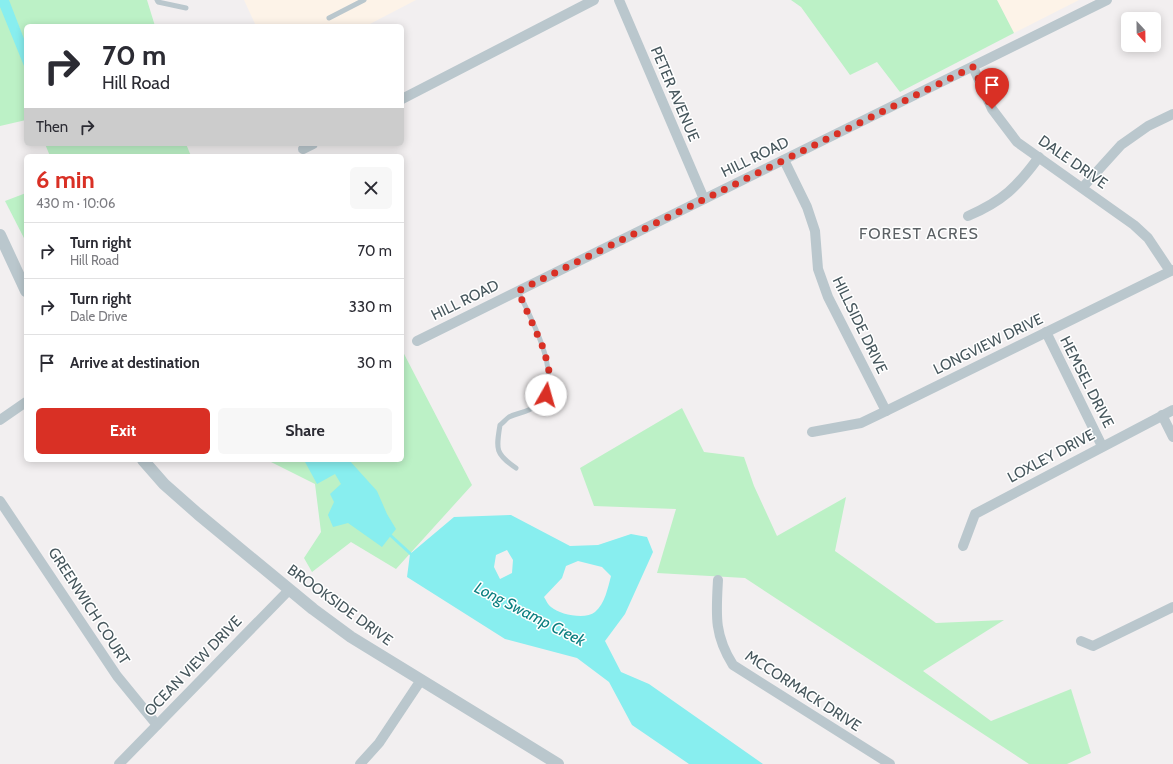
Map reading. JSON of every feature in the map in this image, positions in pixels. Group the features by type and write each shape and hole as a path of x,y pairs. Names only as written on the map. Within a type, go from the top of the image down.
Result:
{"street":[{"path":"404,97 594,0"},
{"name":"PETER AVENUE","path":"619,0 704,199"},
{"name":"HILL ROAD","path":"417,341 1107,0"},
{"name":"DALE DRIVE","path":"973,67 992,109 1004,127 1017,142 1134,224 1148,238 1171,270"},
{"path":"1083,187 1121,145 1148,126 1173,114"},
{"path":"303,149 309,146"},
{"path":"968,216 986,208 1005,196 1021,181 1039,157"},
{"name":"HILLSIDE DRIVE","path":"784,160 808,207 815,231 818,269 828,297 886,411"},
{"path":"0,235 24,287"},
{"name":"LONGVIEW DRIVE","path":"812,432 861,422 886,411 1171,270"},
{"name":"HEMSEL DRIVE","path":"1046,332 1102,446"},
{"path":"0,420 24,403"},
{"name":"LOXLEY DRIVE","path":"963,546 975,514 1173,410"},
{"path":"1162,415 1173,436"},
{"name":"BROOKSIDE DRIVE","path":"145,462 164,484 198,514 289,590 351,637 558,764"},
{"name":"GREENWICH COURT","path":"0,501 117,676 157,725"},
{"name":"MCCORMACK DRIVE","path":"718,580 716,608 720,640 723,650 733,665 890,764"},
{"name":"OCEAN VIEW DRIVE","path":"119,764 289,590"},
{"path":"1081,641 1093,646 1173,607"},
{"path":"360,764 379,743 421,680"}],"lane":[{"path":"157,0 158,2 186,8"},
{"path":"350,0 353,6"},
{"path":"329,18 364,0"},
{"path":"516,468 502,458 497,444 500,425 510,417 525,413 538,404 546,395 549,368 542,345 518,291"}],"shaded area":[{"path":"244,0 416,0 370,24 255,24"},
{"path":"997,0 1079,0 1014,33"}],"green space":[{"path":"0,0 147,0 154,24 24,24 24,120 0,126"},
{"path":"791,0 997,0 1014,33 900,92 877,62 850,75 801,7"},
{"path":"46,146 187,146 190,154 49,154"},
{"path":"24,194 24,238 5,201"},
{"path":"404,354 472,485 396,569 351,542 312,572 304,558 321,532 315,484 271,462 404,462"},
{"path":"682,408 704,452 744,457 754,486 777,536 846,497 835,551 936,623 1004,620 923,671 991,721 1071,689 1091,753 1067,764 1029,764 745,578 657,573 676,509 594,506 580,468"}],"water":[{"path":"0,0 9,0 24,39 24,66 0,7"},
{"path":"305,462 351,462 377,491 387,514 396,529 382,547 348,523 333,527 328,515 334,502 330,494 341,484 335,474 317,484"},
{"path":"511,515 570,546 598,545 631,534 647,537 653,552 625,614 605,641 621,672 649,684 763,764 689,764 632,725 609,682 577,658 505,639 407,577 410,554 454,517","holes":["507,550 513,560 512,573 500,579 494,567 496,555","578,561 602,567 611,576 606,595 601,605 595,612 586,616 573,616 555,610 548,604 544,597 562,578 566,566"]}],"waterway":[{"name":"Long Swamp Creek","path":"389,534 413,556"}],"district":[{"name":"FOREST ACRES","path":"919,233"}],"route":[{"path":"546,395 549,368 542,345 518,291 973,67 992,109"}]}
